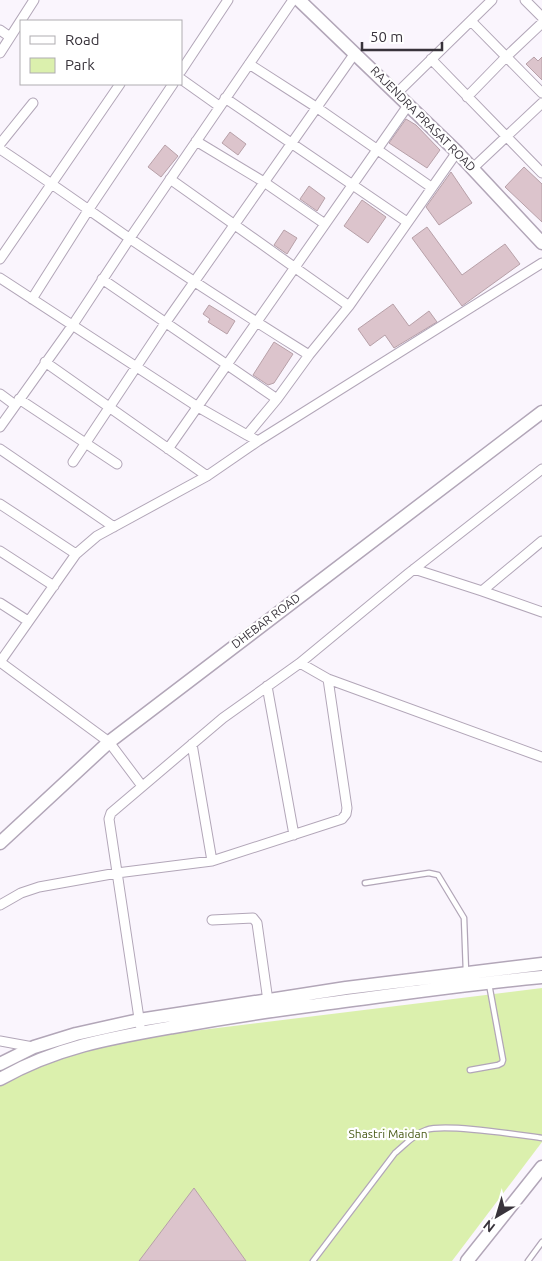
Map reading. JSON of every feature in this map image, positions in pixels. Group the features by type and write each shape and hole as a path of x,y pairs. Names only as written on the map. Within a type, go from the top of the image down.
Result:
{"main road":[{"name":"RAJENDRA PRASAT ROAD","path":"299,0 409,104 542,242"},
{"name":"DHEBAR ROAD","path":"0,843 108,742 542,412"},
{"path":"0,1079 37,1060 140,1026 346,988 542,964"},
{"path":"0,1064 34,1047 76,1034 235,1016 488,982 542,977"},
{"path":"467,1261 542,1167"}],"street":[{"path":"21,20 34,0"},
{"path":"182,69 228,0"},
{"path":"0,426 72,326 219,106 293,0"},
{"path":"397,93 492,0"},
{"path":"525,0 542,17"},
{"path":"471,21 542,93"},
{"path":"0,53 20,22"},
{"path":"467,97 542,23"},
{"path":"0,30 10,37"},
{"path":"73,462 194,280 355,52"},
{"path":"431,59 542,173"},
{"path":"249,64 316,107 431,187"},
{"path":"182,80 219,106"},
{"path":"0,259 119,85"},
{"path":"32,299 88,209 172,85"},
{"path":"225,98 292,142 406,222"},
{"path":"0,144 33,102"},
{"path":"472,168 542,103"},
{"path":"168,449 409,104"},
{"path":"196,140 264,182 325,224"},
{"path":"0,149 257,323 309,354"},
{"path":"247,436 348,306 457,152"},
{"path":"170,179 348,306"},
{"path":"142,786 108,742 0,662 76,554 97,536 207,476 258,440 542,263"},
{"path":"0,278 198,407 247,436 258,440"},
{"path":"102,279 277,399"},
{"path":"45,362 207,476"},
{"path":"0,394 86,443 117,464"},
{"path":"0,449 114,527"},
{"path":"140,1026 109,819 111,813 192,744 300,663 414,569 541,473"},
{"path":"0,504 76,554"},
{"path":"482,591 542,541"},
{"path":"0,551 54,586"},
{"path":"414,569 542,612"},
{"path":"0,603 28,621"},
{"path":"300,663 328,680 542,757"},
{"path":"0,905 21,893 39,887 212,860 342,819 346,814 347,808 328,680"},
{"path":"267,686 294,835"},
{"path":"192,744 212,860"},
{"path":"212,920 253,918 257,923 268,1001"},
{"path":"3,1043 34,1047"}],"lane":[{"path":"365,883 429,873 438,874 464,918 466,973"},
{"path":"470,1070 498,1065 503,1060 488,982"},
{"path":"313,1261 395,1153 411,1139 427,1130 447,1128 542,1138"},
{"path":"528,1261 542,1242"}],"green space":[{"name":"Shastri Maidan","path":"542,988 542,1142 452,1261 0,1261 0,1082 48,1049"}],"building":[{"path":"534,57 538,61 542,57 542,80 526,64"},
{"path":"406,119 416,125 440,150 427,168 389,143"},
{"path":"230,132 246,144 238,155 222,143"},
{"path":"165,145 178,156 161,177 148,167"},
{"path":"524,167 542,184 542,222 505,187"},
{"path":"451,172 472,203 439,225 426,207"},
{"path":"309,186 325,198 317,211 300,199"},
{"path":"362,200 386,217 368,243 344,226"},
{"path":"427,227 462,275 505,244 520,264 462,306 412,238"},
{"path":"284,230 297,238 287,254 274,245"},
{"path":"393,304 409,326 429,311 437,322 394,348 385,335 370,346 358,329"},
{"path":"209,305 235,321 227,334 208,322 210,319 203,314"},
{"path":"274,342 293,354 274,383 268,385 253,375"},
{"path":"194,1188 246,1261 139,1261"}]}
